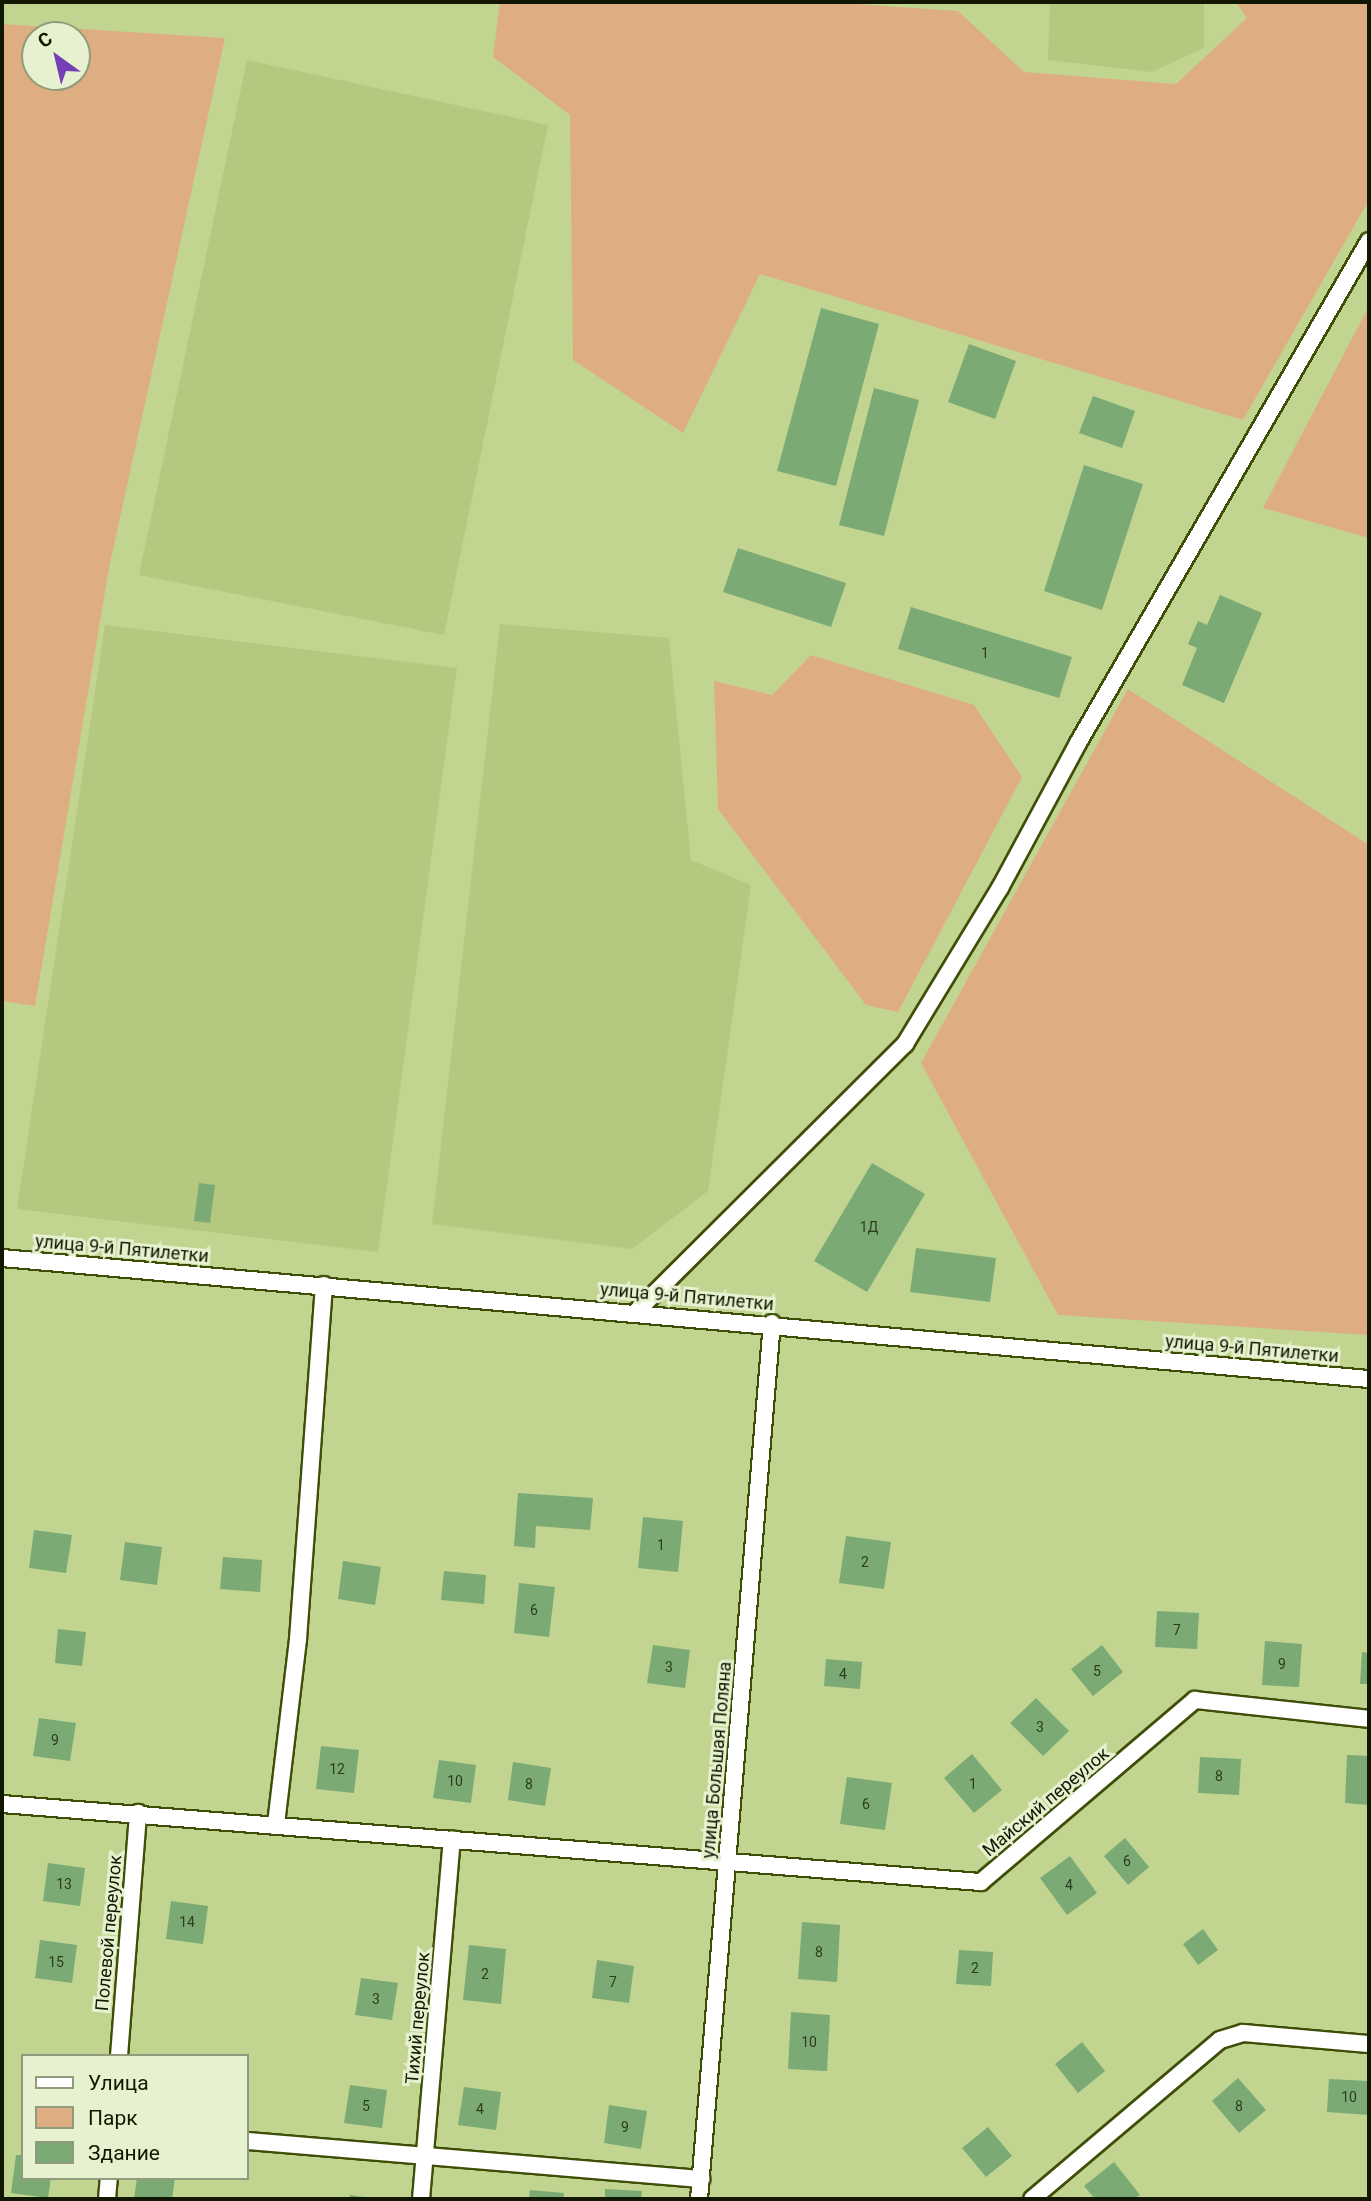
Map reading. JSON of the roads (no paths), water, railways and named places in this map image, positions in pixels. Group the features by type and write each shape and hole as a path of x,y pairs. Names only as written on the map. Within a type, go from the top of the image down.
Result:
{"street":[{"path":"636,1312 905,1044 1000,888 1084,731 1369,241"},
{"name":"улица 9-й Пятилетки","path":"2,1258 772,1324 1369,1379"},
{"path":"276,1824 298,1639 324,1285"},
{"name":"улица Большая Поляна","path":"699,2199 772,1324"},
{"name":"Майский переулок","path":"2,1804 981,1882 1195,1700 1369,1719"},
{"name":"Полевой переулок","path":"119,2054 138,1813"},
{"name":"Тихий переулок","path":"421,2199 452,1839"},
{"path":"1032,2199 1220,2040 1243,2033 1369,2044"},
{"path":"248,2141 701,2179"},
{"path":"107,2199 109,2180"}]}
